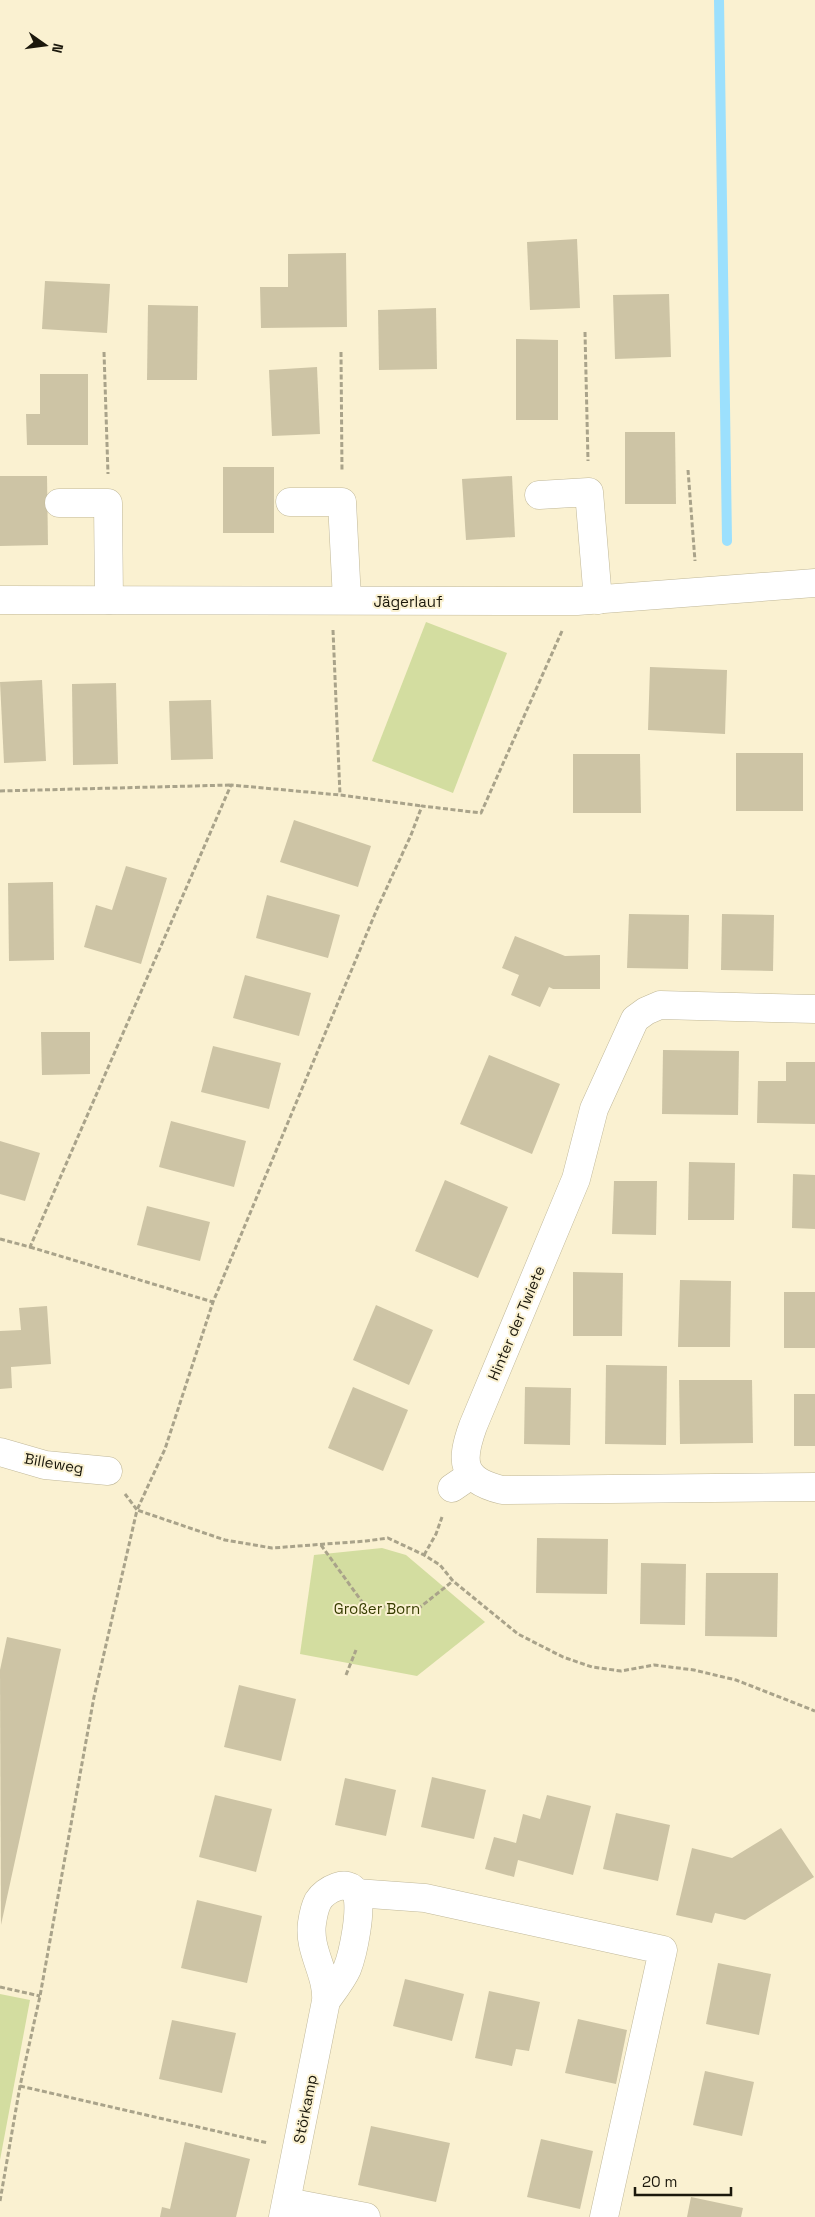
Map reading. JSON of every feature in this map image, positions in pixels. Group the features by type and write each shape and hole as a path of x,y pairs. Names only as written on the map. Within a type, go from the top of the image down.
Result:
{"street":[{"path":"539,495 589,492 588,601"},
{"path":"290,502 342,502 339,600"},
{"path":"59,503 108,503 109,600"},
{"name":"Jägerlauf","path":"0,600 588,601 815,583"},
{"name":"Hinter der Twiete","path":"461,1482 467,1443 576,1179 594,1109 635,1019 646,1010 660,1005 815,1009"},
{"name":"Billeweg","path":"0,1452 45,1465 108,1471"},
{"path":"461,1482 515,1491 815,1487"},
{"name":"Störkamp","path":"285,2209 326,2001 327,1988 311,1935 314,1911 318,1901 335,1887 351,1887 356,1893 359,1904 359,1916 347,1969 326,2001"},
{"path":"356,1893 425,1898 663,1950 604,2217"},
{"path":"285,2209 366,2217"}],"path":[{"path":"585,332 589,492"},
{"path":"104,352 108,503"},
{"path":"341,352 342,502"},
{"path":"688,470 698,592"},
{"path":"339,600 340,794"},
{"path":"0,790 231,785 340,794 481,813 588,601"},
{"path":"30,1248 231,785"},
{"path":"0,2201 20,2086 40,1996 94,1697 137,1510 165,1449 213,1302 422,806"},
{"path":"0,1239 213,1302"},
{"path":"108,1471 137,1510 225,1540 272,1548 388,1538 424,1554 440,1565 453,1581 518,1634 563,1657 592,1667 621,1671 654,1665 694,1670 736,1680 815,1711"},
{"path":"424,1554 436,1534 461,1482"},
{"path":"321,1544 365,1606 418,1608 453,1581"},
{"path":"346,1675 356,1650"},
{"path":"0,1987 40,1996"},
{"path":"20,2086 297,2150"}],"green space":[{"path":"426,622 507,653 453,793 372,761"},
{"name":"Großer Born","path":"382,1548 406,1555 485,1622 417,1676 300,1654 314,1555"},
{"path":"0,1994 30,2000 0,2160"}],"building":[{"path":"577,239 580,308 530,310 527,242"},
{"path":"346,253 347,327 261,328 260,287 288,287 288,254"},
{"path":"45,281 110,284 107,333 42,329"},
{"path":"669,294 671,357 615,359 613,295"},
{"path":"148,305 198,306 197,380 147,380"},
{"path":"436,308 437,369 379,370 378,310"},
{"path":"516,339 558,340 558,420 516,420"},
{"path":"317,367 320,434 272,436 269,370"},
{"path":"40,374 88,374 88,445 27,445 26,414 40,414"},
{"path":"625,432 675,432 676,504 625,504"},
{"path":"223,467 274,467 274,533 223,533"},
{"path":"0,476 47,476 48,545 0,546"},
{"path":"512,476 515,537 466,540 462,479"},
{"path":"650,667 727,670 725,734 648,730"},
{"path":"42,680 46,761 4,763 0,682"},
{"path":"116,683 118,764 73,765 72,684"},
{"path":"211,700 213,759 171,760 169,701"},
{"path":"736,753 803,753 803,811 736,811"},
{"path":"573,754 640,754 641,813 573,813"},
{"path":"294,820 371,846 358,887 280,862"},
{"path":"126,866 167,878 141,964 84,947 96,905 112,910"},
{"path":"53,882 54,960 9,961 8,883"},
{"path":"267,895 340,915 328,958 256,938"},
{"path":"629,914 689,915 688,969 627,968"},
{"path":"722,914 774,915 773,971 721,970"},
{"path":"515,936 565,956 600,955 600,989 553,989 549,987 540,1007 511,995 519,975 502,968"},
{"path":"245,975 311,993 299,1036 233,1018"},
{"path":"41,1032 90,1032 90,1074 42,1075"},
{"path":"213,1046 281,1063 269,1109 201,1092"},
{"path":"663,1050 739,1051 738,1115 662,1114"},
{"path":"489,1055 560,1084 532,1154 460,1124"},
{"path":"786,1062 815,1062 815,1124 757,1123 758,1081 786,1081"},
{"path":"171,1121 246,1141 234,1187 159,1167"},
{"path":"0,1141 40,1153 25,1201 0,1194"},
{"path":"689,1162 735,1163 734,1220 688,1220"},
{"path":"793,1174 815,1175 815,1229 792,1228"},
{"path":"445,1180 508,1207 478,1278 415,1251"},
{"path":"614,1181 657,1181 656,1235 612,1234"},
{"path":"147,1206 210,1222 200,1261 137,1245"},
{"path":"573,1272 623,1273 622,1336 573,1336"},
{"path":"680,1280 731,1281 730,1347 678,1347"},
{"path":"784,1292 815,1292 815,1348 784,1348"},
{"path":"376,1305 433,1330 409,1385 353,1360"},
{"path":"47,1306 51,1364 11,1367 12,1388 0,1389 0,1331 21,1330 19,1308"},
{"path":"606,1365 667,1366 666,1445 605,1444"},
{"path":"679,1380 752,1380 753,1443 680,1444"},
{"path":"353,1387 408,1410 383,1471 328,1448"},
{"path":"525,1387 571,1388 570,1445 524,1444"},
{"path":"794,1394 815,1394 815,1446 794,1446"},
{"path":"537,1538 608,1539 607,1594 536,1593"},
{"path":"641,1563 686,1564 685,1625 640,1624"},
{"path":"706,1573 778,1573 777,1637 705,1636"},
{"path":"7,1637 61,1649 1,1925 0,1670"},
{"path":"239,1685 296,1699 281,1761 224,1747"},
{"path":"432,1777 486,1790 474,1839 421,1827"},
{"path":"345,1778 396,1790 386,1836 335,1825"},
{"path":"215,1795 272,1809 256,1872 199,1857"},
{"path":"547,1795 591,1806 573,1875 518,1860 514,1877 485,1869 494,1837 516,1843 523,1814 540,1819"},
{"path":"616,1813 670,1825 658,1881 603,1869"},
{"path":"781,1828 814,1877 745,1920 715,1913 712,1923 676,1915 692,1848 732,1858"},
{"path":"197,1900 262,1916 247,1983 181,1968"},
{"path":"718,1963 771,1974 759,2035 706,2024"},
{"path":"405,1979 464,1994 452,2041 393,2026"},
{"path":"489,1991 540,2002 529,2051 516,2049 512,2066 475,2058"},
{"path":"578,2019 627,2030 616,2084 565,2073"},
{"path":"172,2020 236,2033 222,2093 159,2079"},
{"path":"705,2071 754,2082 742,2136 693,2125"},
{"path":"371,2126 450,2143 436,2202 358,2185"},
{"path":"541,2139 593,2151 580,2209 527,2197"},
{"path":"185,2142 250,2159 236,2217 160,2217 162,2207 170,2209"},
{"path":"691,2197 743,2208 741,2217 687,2217"}],"waterway":[{"path":"719,0 727,541"}]}
